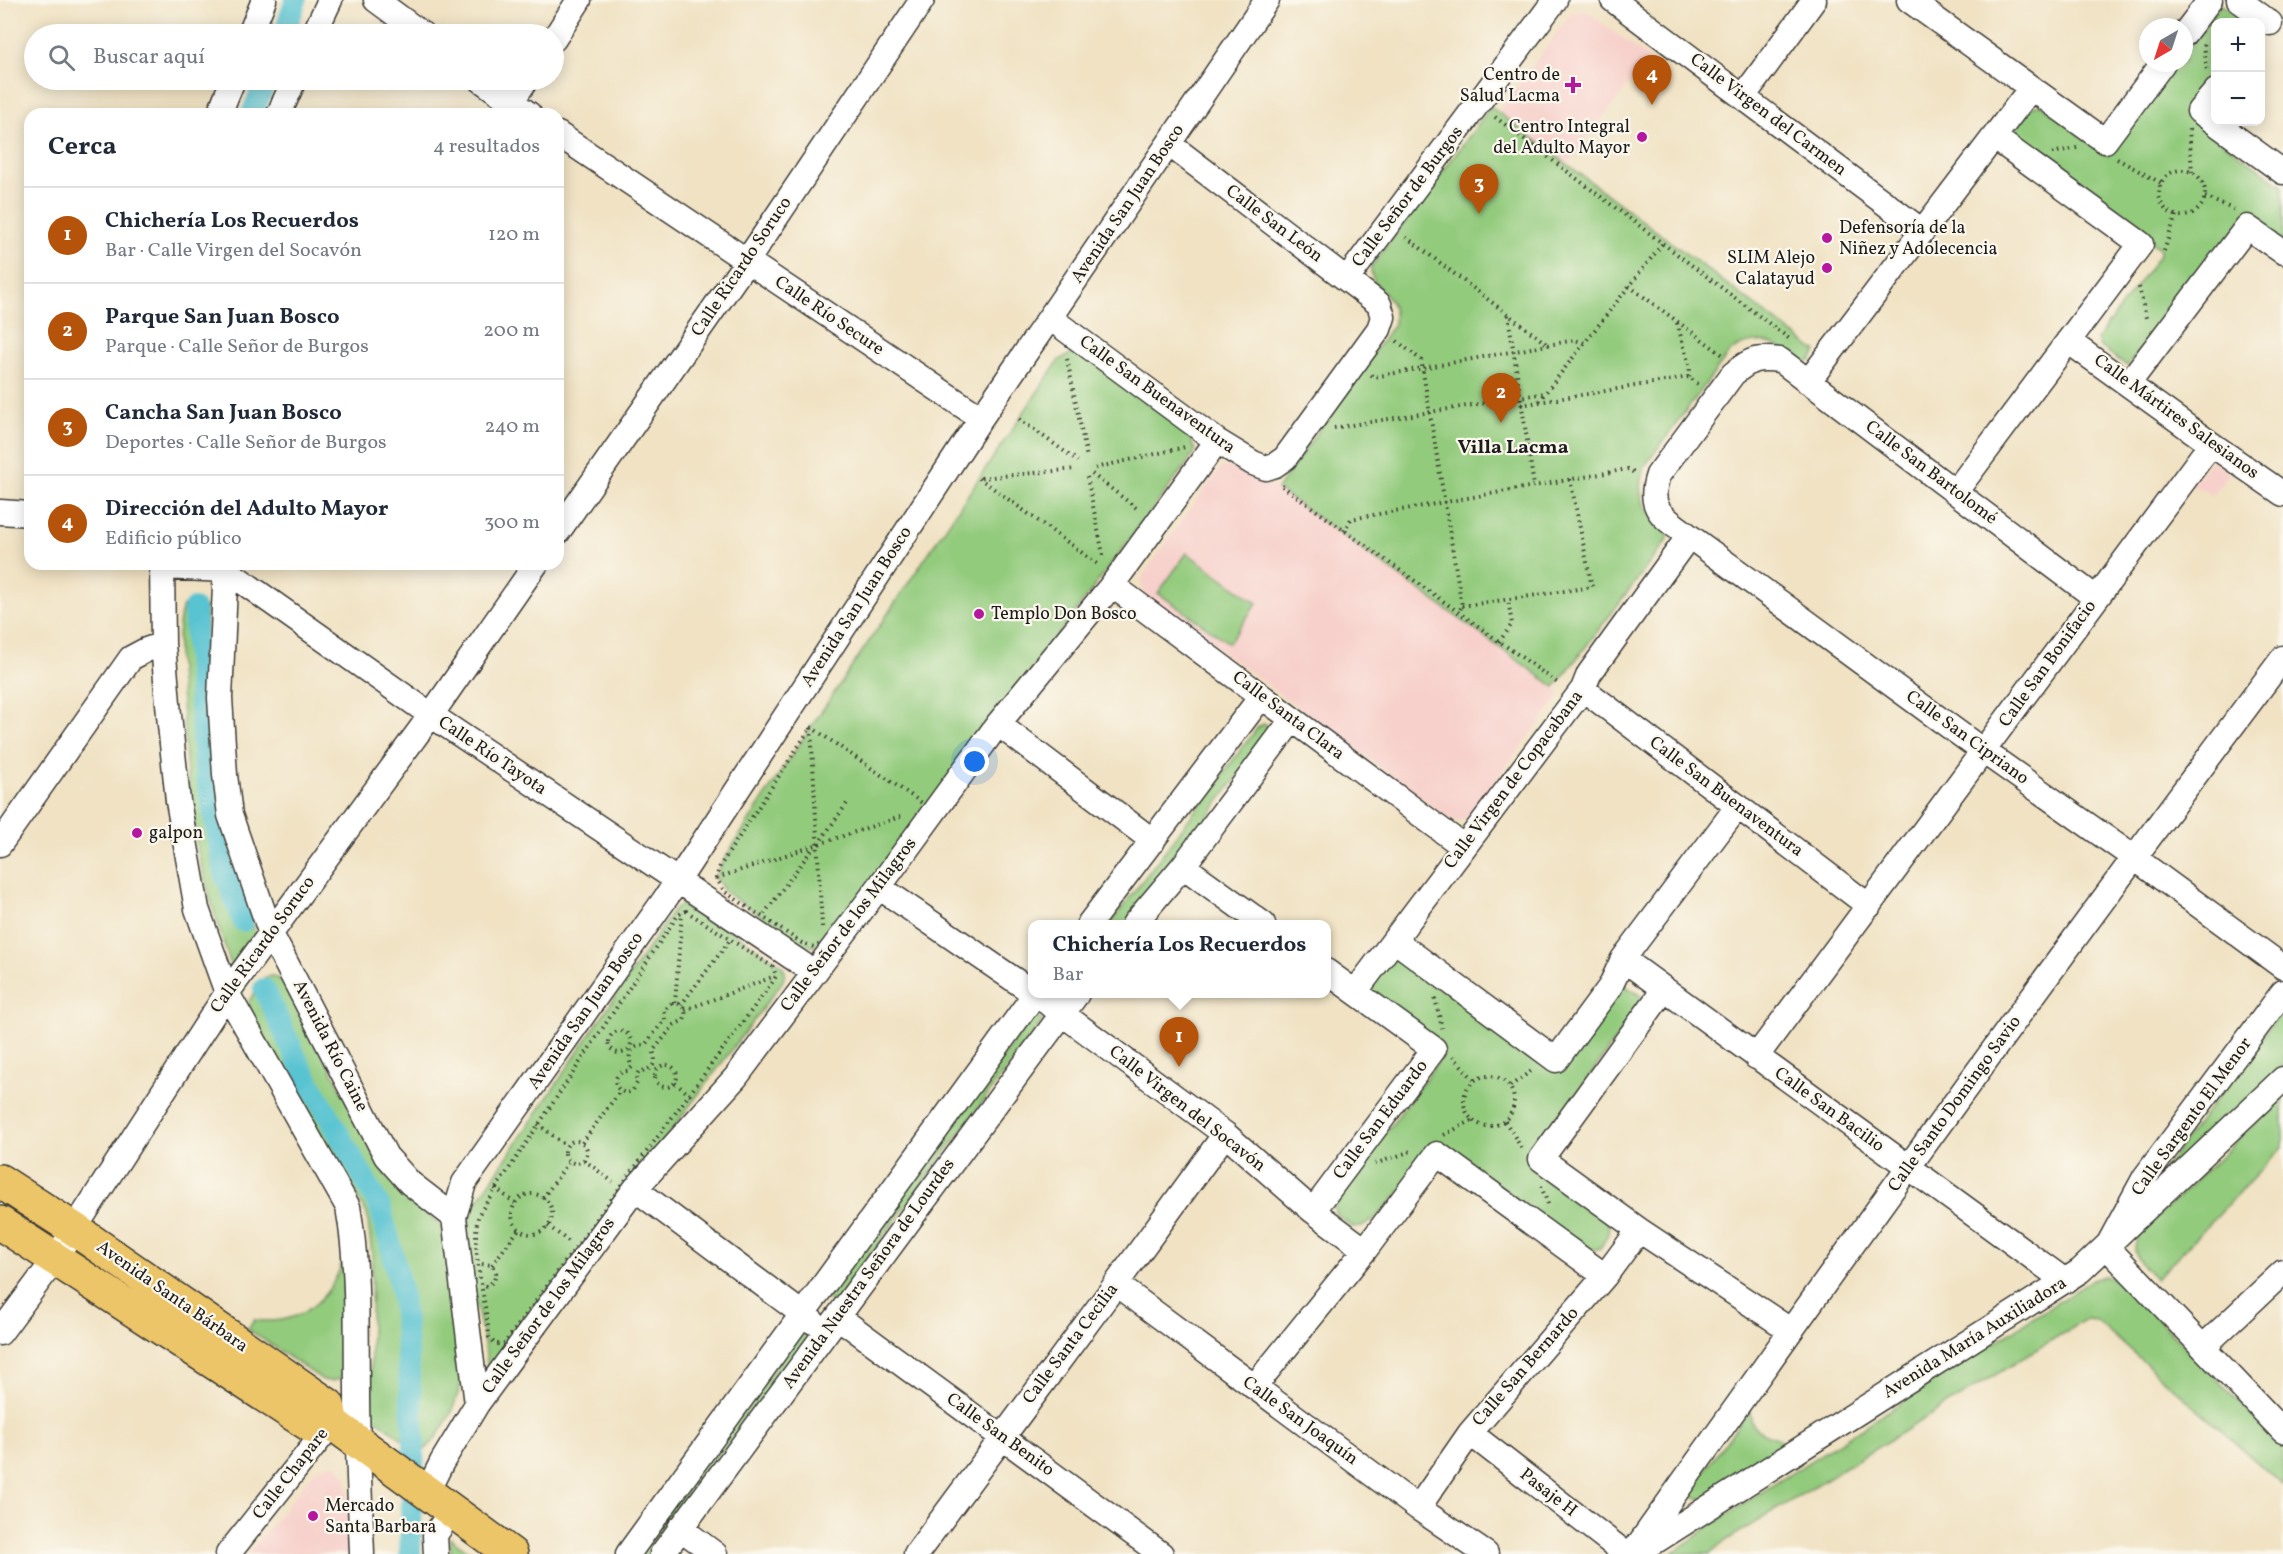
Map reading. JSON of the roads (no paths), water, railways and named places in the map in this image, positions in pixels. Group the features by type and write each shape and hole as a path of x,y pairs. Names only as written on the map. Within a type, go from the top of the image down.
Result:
{"highway":[{"name":"Avenida Santa Bárbara","path":"0,1181 74,1229 328,1405 332,1423 511,1554"},
{"name":"Avenida Santa Bárbara","path":"0,1223 313,1427 332,1423"}],"street":[{"path":"254,24 264,0"},
{"path":"319,24 330,0"},
{"path":"376,0 408,24"},
{"path":"564,24 579,0"},
{"name":"Calle Ricardo Soruco","path":"564,523 747,261 922,0"},
{"name":"Avenida San Juan Bosco","path":"454,1217 464,1183 677,882 981,418 1268,0"},
{"name":"Calle Señor de Burgos","path":"1347,279 1555,0"},
{"name":"Calle Virgen del Carmen","path":"1613,0 1922,231"},
{"path":"1743,97 1814,0"},
{"path":"1909,0 2031,88 2107,148 2157,72"},
{"path":"2194,39 2210,0"},
{"path":"2239,0 2271,21"},
{"path":"1808,382 2031,88"},
{"path":"2211,88 2199,111 2211,120"},
{"path":"221,108 229,90"},
{"path":"282,108 290,90"},
{"path":"492,90 512,108"},
{"path":"515,108 522,90"},
{"path":"2220,126 2283,172"},
{"path":"1956,491 2140,244 1994,137"},
{"name":"Calle Río Secure","path":"564,138 981,418"},
{"name":"Calle San León","path":"1169,144 1379,304 1383,317 1379,329 1285,458 1266,468"},
{"path":"2128,384 2243,219 2283,252"},
{"name":"Calle San Buenaventura","path":"1050,318 1217,441 1253,463 1266,468"},
{"name":"Calle Mártires Salesianos","path":"2068,340 2283,494"},
{"name":"Calle San Bartolomé","path":"1655,493 1658,475 1733,374 1751,363 1780,360 2096,598"},
{"name":"Calle Señor de los Milagros","path":"477,1404 628,1188 736,1077 998,724 1217,441"},
{"name":"Calle San Bonifacio","path":"1756,1057 2211,444"},
{"name":"Calle San Cipriano","path":"1655,493 1662,516 2283,967"},
{"path":"0,512 24,514"},
{"name":"Calle Virgen de Copacabana","path":"1355,992 1584,689 1588,674 1689,536"},
{"path":"162,570 163,644 178,801 197,909 227,993 348,1207 357,1279 358,1442 362,1554"},
{"name":"Avenida Río Caine","path":"226,570 220,698 230,815 272,934 386,1156 410,1183 454,1217"},
{"name":"Calle Río Tayota","path":"230,570 431,714 677,882 814,972"},
{"name":"Calle Ricardo Soruco","path":"0,1333 55,1259 227,993 431,714 532,570"},
{"name":"Calle Santa Clara","path":"1109,578 1292,720 1464,847"},
{"path":"0,844 131,658 163,644"},
{"name":"Calle Santo Domingo Savio","path":"1634,1554 1790,1330 2133,856 2283,658"},
{"name":"Calle San Buenaventura","path":"1584,689 1869,906"},
{"path":"1092,920 1262,697"},
{"path":"1137,920 1183,866 1292,720"},
{"path":"998,724 1153,841"},
{"path":"1394,940 1554,1059 1610,987 1623,959 1738,806"},
{"path":"1183,866 1257,920"},
{"name":"Calle Virgen del Socavón","path":"879,887 1028,989"},
{"name":"Calle San Bacilio","path":"1623,959 2065,1281"},
{"name":"Calle San Eduardo","path":"1313,1211 1434,1049 1331,974"},
{"path":"1664,991 1535,1164 1790,1330"},
{"name":"Calle Sargento El Menor","path":"2107,1247 2145,1177 2283,992"},
{"name":"Avenida Nuestra Señora de Lourdes","path":"628,1554 1030,998"},
{"name":"Calle Virgen del Socavón","path":"1041,998 1224,1134 1313,1211 1365,1250"},
{"name":"Avenida Nuestra Señora de Lourdes","path":"662,1554 1073,998"},
{"name":"Avenida María Auxiliadora","path":"1634,1554 2080,1271 2283,1079"},
{"name":"Calle Santa Cecilia","path":"916,1554 1224,1134"},
{"path":"1254,1387 1365,1250 1432,1146 1605,1276"},
{"name":"Calle San Benito","path":"628,1188 802,1313 832,1324 1002,1437 1161,1554"},
{"path":"436,1554 435,1535 425,1490 477,1404 454,1217"},
{"name":"Calle San Bernardo","path":"1418,1508 1470,1432 1605,1276 1639,1230"},
{"path":"2107,1247 2283,1431"},
{"path":"2203,1347 2283,1272"},
{"name":"Calle San Joaquín","path":"1116,1284 1418,1508 1486,1554"},
{"name":"Calle Chapare","path":"228,1554 332,1423"},
{"name":"Pasaje H","path":"1470,1432 1626,1554"},
{"path":"680,1528 715,1554"}],"waterway":[{"path":"288,24 296,0"},
{"path":"254,108 262,90"},
{"path":"194,609 204,763 225,873 243,921"},
{"path":"264,989 298,1062 380,1207 391,1247 401,1290 405,1323 414,1440 410,1554"}],"place":[{"name":"Centro de Salud Lacma","path":"1573,85"},
{"name":"Dirección del Adulto Mayor","path":"1652,105"},
{"name":"Centro Integral del Adulto Mayor","path":"1642,137"},
{"name":"Cancha San Juan Bosco","path":"1479,214"},
{"name":"Defensoría de la Niñez y Adolecencia","path":"1827,238"},
{"name":"SLIM Alejo Calatayud","path":"1827,268"},
{"name":"Parque San Juan Bosco","path":"1501,423"},
{"name":"Templo Don Bosco","path":"979,614"},
{"name":"galpon","path":"137,833"},
{"name":"Chichería Los Recuerdos","path":"1179,1067"},
{"name":"Mercado Santa Barbara","path":"313,1516"}],"district":[{"name":"Villa Lacma","path":"1513,448"}]}
